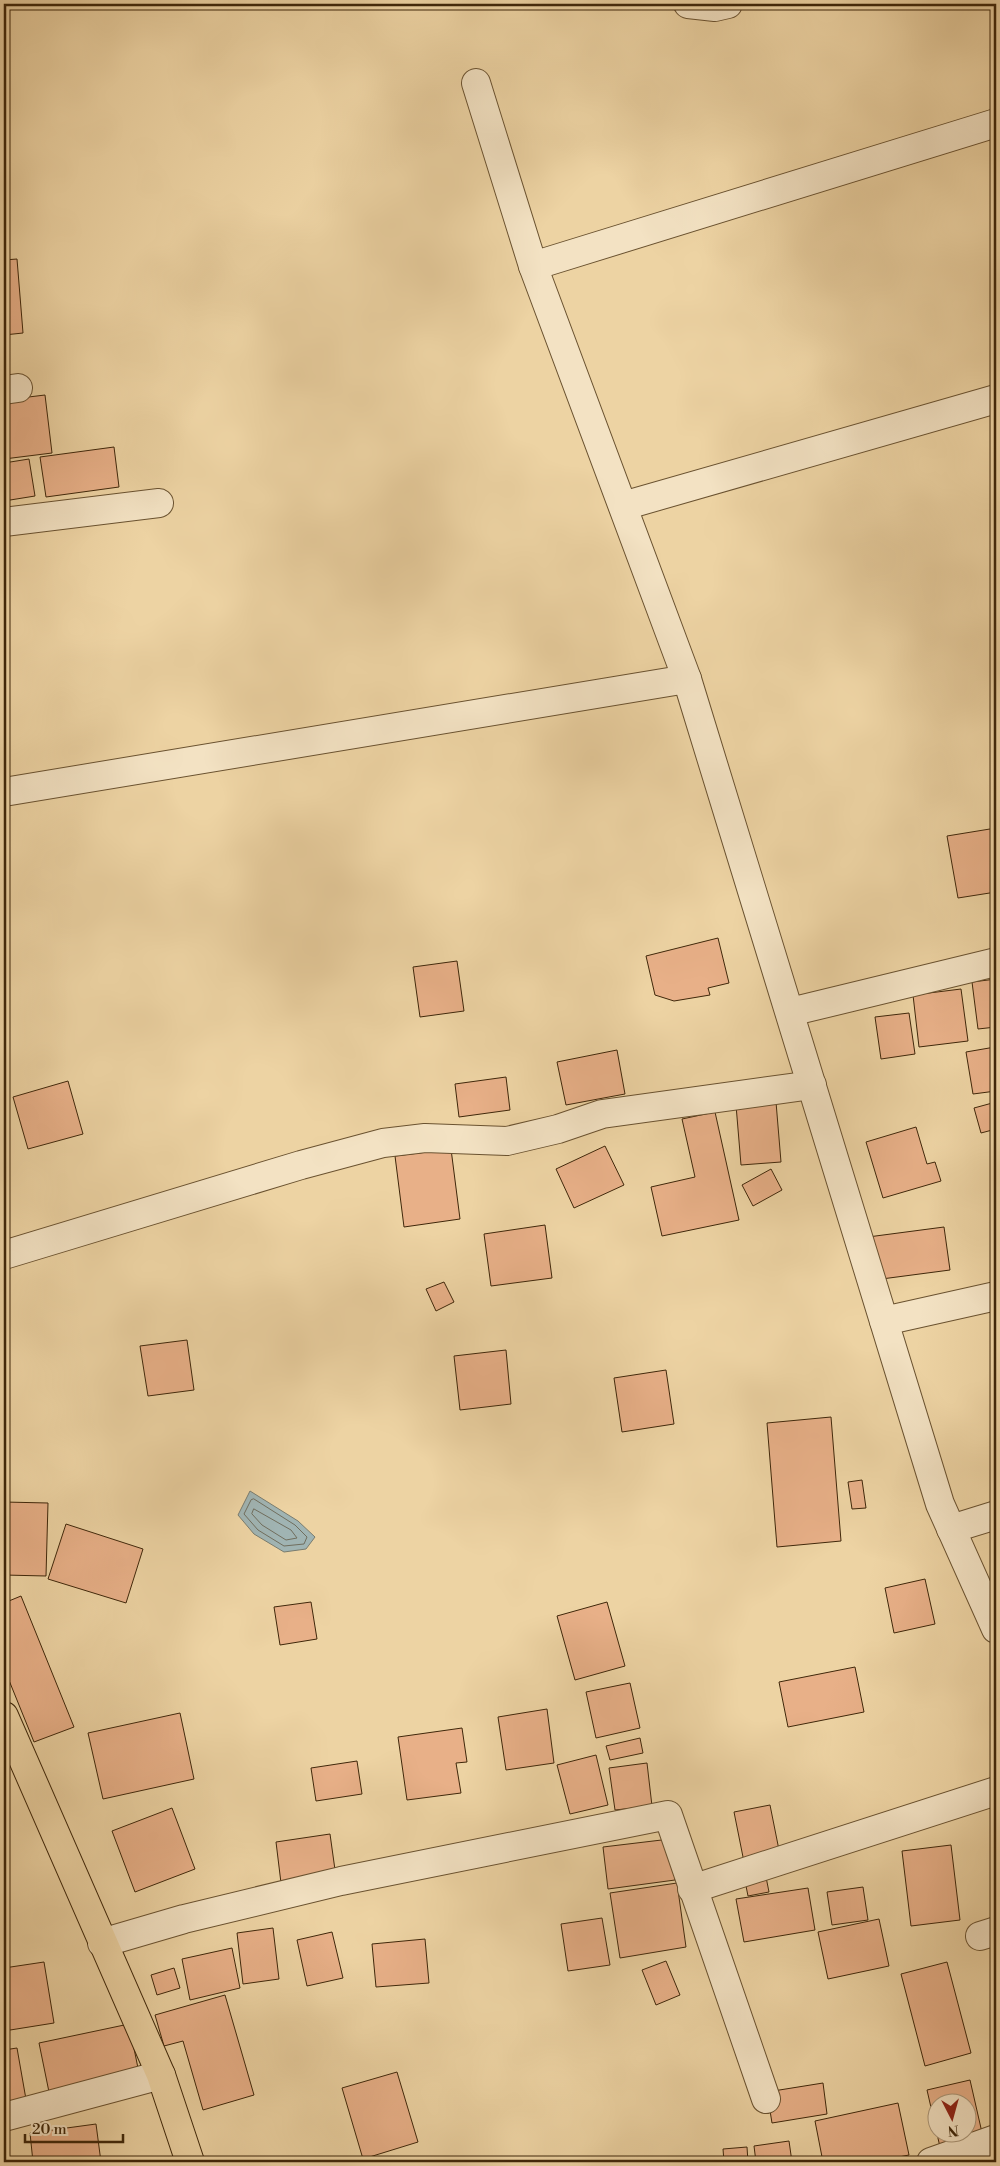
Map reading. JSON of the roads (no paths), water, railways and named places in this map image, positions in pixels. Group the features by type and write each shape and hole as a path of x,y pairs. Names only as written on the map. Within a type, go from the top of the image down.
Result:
{"main road":[{"path":"4,1716 102,1943 162,2075 190,2162"}],"street":[{"path":"688,4 715,7 728,4"},
{"path":"476,83 534,266 687,679 940,1504 996,1629"},
{"path":"534,266 996,123"},
{"path":"623,506 996,399"},
{"path":"4,522 159,503"},
{"path":"4,792 687,679"},
{"path":"790,1012 996,962"},
{"path":"4,1255 301,1165 383,1143 425,1138 507,1141 558,1129 602,1114 812,1085"},
{"path":"884,1321 996,1296"},
{"path":"951,1529 996,1515"},
{"path":"692,1890 996,1791"},
{"path":"102,1943 184,1919 341,1881 668,1815 692,1890 766,2099"},
{"path":"4,2117 162,2075"},
{"path":"930,2162 996,2139"}],"water":[{"path":"250,1491 298,1521 315,1537 306,1549 284,1552 254,1534 238,1515"}]}
